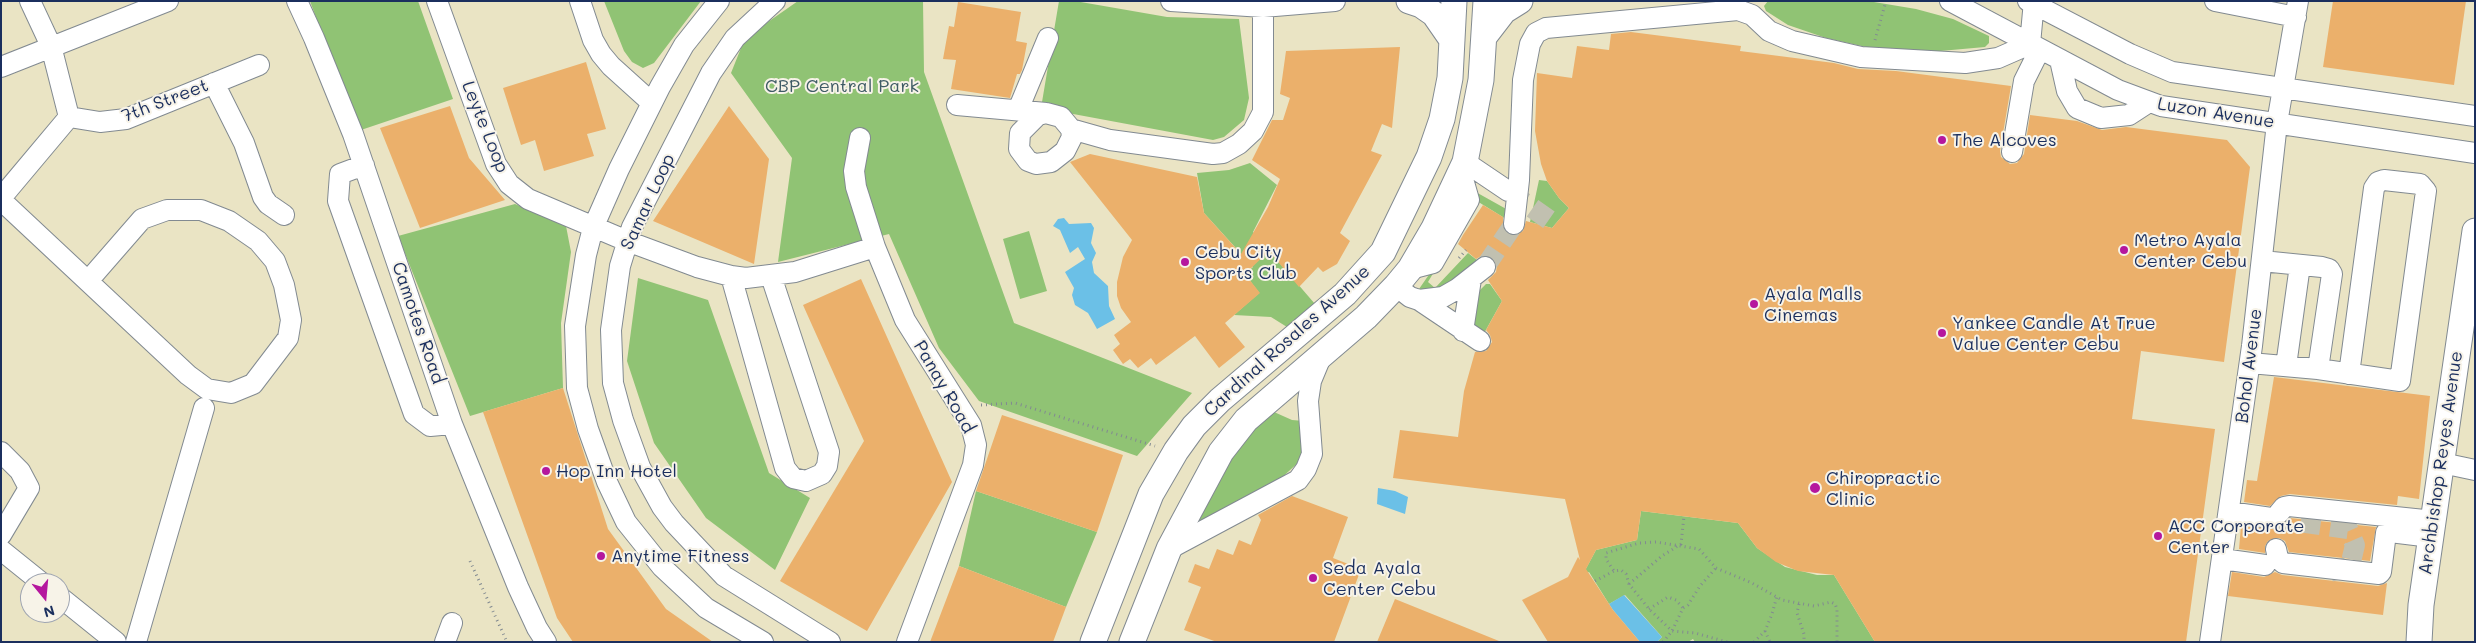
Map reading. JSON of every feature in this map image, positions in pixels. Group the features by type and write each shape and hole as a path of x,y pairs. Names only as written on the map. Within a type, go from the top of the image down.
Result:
{"main road":[{"path":"1409,1 1421,5 1434,14 1452,40"},
{"name":"Cardinal Rosales Avenue","path":"1093,642 1151,494 1176,451 1194,426 1220,400 1345,294 1383,252 1429,157 1442,119 1450,78 1454,1"},
{"name":"Cardinal Rosales Avenue","path":"1132,642 1169,549 1221,452 1246,420 1366,317 1403,277 1434,228 1463,167 1481,80 1486,1"},
{"path":"1484,37 1504,11 1520,1"},
{"name":"Archbishop Reyes Avenue","path":"2419,642 2422,605 2451,390 2475,231"},
{"name":"Archbishop Reyes Avenue","path":"2408,642 2422,605"},
{"name":"Archbishop Reyes Avenue","path":"2422,605 2428,642"}],"street":[{"path":"30,1 51,46 69,118 1,199 88,281 188,375 207,389 231,393 253,384 288,338 291,320 284,285 275,260 258,241 229,221 201,210 167,210 142,219 88,281"},
{"path":"1,67 168,1"},
{"name":"Camotes Road","path":"297,1 314,38 364,165 452,424 518,587 537,628 546,642"},
{"name":"Leyte Loop","path":"437,1 496,164 509,184 528,199 627,242"},
{"path":"580,1 593,40 601,54 611,66 652,103"},
{"path":"719,1 684,45 652,103 593,228 586,254 575,326 578,388 588,429 607,482 626,522 662,567 706,608 763,642"},
{"name":"Samar Loop","path":"775,1 735,38 711,73 627,242 620,266 611,330 613,383 623,420 640,467 662,507 674,524 724,576 830,642"},
{"path":"1171,1 1263,4 1335,1"},
{"name":"Luzon Avenue","path":"1950,1 2118,90 2161,106 2475,153"},
{"path":"2216,1 2297,9"},
{"path":"2012,152 2024,81 2035,47 2032,2"},
{"name":"Luzon Avenue","path":"2032,2 2130,54 2172,72 2475,116"},
{"path":"957,105 1046,113 1062,117 1071,129 1110,140 1213,154 1223,153 1239,144 1253,131 1263,112 1263,4"},
{"path":"1514,224 1519,180 1524,80 1530,44 1536,33 1546,28 1712,7 1745,11 1752,15 1768,31 1792,41 1870,58 1965,63 1998,58 2035,47"},
{"name":"Bohol Avenue","path":"2210,642 2250,363 2277,123 2297,9"},
{"path":"1018,110 1048,38"},
{"path":"2060,60 2067,91 2076,108 2102,118 2129,115 2149,102"},
{"name":"7th Street","path":"69,118 100,122 126,120 259,65"},
{"path":"214,84 244,143 263,197 268,204 284,216"},
{"path":"1046,113 1038,115 1020,133 1019,149 1028,161 1036,164 1051,162 1066,151 1070,144 1071,129"},
{"name":"Panay Road","path":"860,138 854,171 856,187 875,247 905,320 971,425 976,445 974,465 906,642"},
{"path":"364,165 340,174 338,201 414,414 430,426 452,424"},
{"path":"1463,167 1508,191"},
{"path":"2250,363 2318,369 2349,374 2400,381 2426,191 2420,184 2384,180 2378,182 2374,188 2349,374"},
{"path":"627,242 697,267 746,278 794,272 875,247"},
{"path":"2262,261 2329,269 2332,274 2318,369"},
{"path":"2286,366 2300,265"},
{"path":"1419,300 1443,297 1478,273 1463,330"},
{"path":"731,276 785,468 793,478 806,481 822,474 827,466 829,452 771,276"},
{"path":"1403,277 1410,297 1419,300 1480,341"},
{"path":"1169,549 1298,480 1312,454 1309,416 1311,381 1321,356"},
{"path":"1266,402 1284,400 1294,403 1302,407 1309,416"},
{"path":"136,642 204,408"},
{"path":"1,452 20,471 29,488 1,535"},
{"path":"2442,463 2475,470"},
{"path":"2229,512 2275,516 2284,507 2289,506 2433,529"},
{"path":"2222,559 2270,557 2278,558 2283,563 2379,574 2381,572 2385,536 2388,532 2433,529"},
{"path":"1,550 30,573"},
{"path":"70,605 116,642"},
{"path":"445,642 452,623"}],"path":[{"path":"1870,58 1886,1"},
{"path":"962,410 989,403 1015,403 1158,447"},
{"path":"1681,544 1684,516"},
{"path":"1614,571 1606,559 1606,553 1639,543 1681,544 1699,549 1716,568 1782,600 1814,606 1831,602 1835,604 1837,609 1837,642"},
{"path":"1629,584 1662,556 1681,544"},
{"path":"470,561 507,642"},
{"path":"1663,642 1672,631 1683,608 1716,568"},
{"path":"1595,582 1614,571 1621,570 1626,574 1629,584 1649,609 1672,631 1695,633 1727,642"},
{"path":"1754,642 1765,631 1777,596"},
{"path":"1649,609 1668,597 1676,600 1683,608"},
{"path":"1798,604 1797,613 1804,634 1804,642"},
{"path":"1765,631 1770,642"}],"green space":[{"path":"310,1 418,1 453,99 358,131"},
{"path":"604,1 701,1 654,63 643,68 632,62 624,51"},
{"name":"CBP Central Park","path":"798,1 923,1 924,72 1014,323 1192,393 1137,456 979,401 939,348 889,234 778,262 792,158 731,73 745,38"},
{"path":"1059,1 1075,1 1167,17 1239,19 1249,98 1244,120 1224,137 1213,140 1041,108"},
{"path":"1768,1 1868,1 1916,9 1953,19 1989,36 1989,43 1985,47 1929,52 1866,47 1826,38 1788,25 1766,11 1764,6"},
{"path":"1250,163 1277,185 1253,232 1315,304 1287,327 1271,317 1234,315 1259,293 1245,274 1253,267 1204,213 1197,173 1229,170"},
{"path":"1539,180 1547,181 1569,208 1552,228 1530,222"},
{"path":"1474,191 1508,210 1506,219 1472,198"},
{"path":"515,204 566,226 571,252 561,323 563,388 470,416 398,236"},
{"path":"1029,231 1047,291 1020,299 1003,239"},
{"path":"1451,243 1428,282 1435,288 1468,253 1482,264 1444,290 1423,291 1419,289"},
{"path":"638,278 708,300 769,473 810,498 775,570 706,518 654,443 627,361"},
{"path":"1486,284 1490,284 1502,301 1482,337 1474,325 1477,293"},
{"path":"1274,412 1292,420 1304,421 1307,441 1301,460 1277,482 1193,528 1236,448 1250,429"},
{"path":"976,491 1097,532 1066,607 959,566"},
{"path":"1641,511 1738,523 1757,548 1785,567 1817,575 1834,575 1875,642 1695,642 1693,639 1688,642 1657,642 1662,637 1625,595 1609,604 1589,572 1582,576 1596,550 1637,540"}],"water":[{"path":"1064,218 1069,224 1091,223 1094,228 1091,243 1096,253 1092,262 1094,273 1108,286 1109,306 1115,319 1097,329 1088,313 1075,305 1072,295 1074,288 1065,272 1085,259 1078,247 1070,253 1060,230 1053,226 1058,219"},
{"path":"1378,488 1395,491 1408,497 1405,514 1377,504"},
{"path":"1624,595 1662,637 1657,642 1640,642 1613,610 1609,604"}],"building":[{"path":"2333,1 2466,1 2454,85 2323,67"},
{"path":"958,2 1021,12 1016,41 1027,43 1022,70 1020,74 1017,74 1010,98 951,89 956,60 943,59 949,26 954,27"},
{"path":"1631,32 1741,46 1740,51 1834,63 1858,69 1896,71 2011,86 2000,151 2001,157 2010,164 2017,163 2024,154 2030,115 2077,121 2102,130 2126,127 2227,140 2250,167 2224,362 2141,351 2132,419 2215,429 2186,642 1875,642 1834,575 1798,571 1776,562 1757,548 1738,523 1641,511 1637,540 1596,550 1586,569 1613,610 1640,642 1548,642 1522,600 1568,577 1578,557 1580,560 1565,499 1393,478 1400,430 1458,437 1464,391 1475,352 1486,351 1492,342 1486,330 1502,301 1488,280 1496,272 1497,265 1489,256 1483,255 1476,259 1458,244 1463,235 1483,205 1503,217 1503,229 1513,236 1523,231 1526,221 1552,228 1569,208 1547,181 1541,164 1535,131 1537,73 1572,78 1577,46 1609,50 1611,34"},
{"path":"1400,47 1392,128 1382,124 1371,151 1382,155 1340,233 1350,241 1337,264 1323,272 1318,267 1299,287 1269,251 1245,274 1260,293 1225,323 1245,347 1219,368 1195,336 1156,365 1151,358 1138,368 1130,359 1123,364 1113,350 1120,344 1114,335 1131,322 1121,308 1117,296 1117,282 1123,257 1132,240 1070,162 1090,154 1197,177 1204,213 1241,254 1268,207 1280,179 1252,160 1272,120 1283,120 1290,98 1280,94 1286,51"},
{"path":"586,62 606,129 587,134 594,156 544,171 535,140 521,145 503,88"},
{"path":"450,106 469,158 505,200 420,228 380,128"},
{"path":"729,106 769,159 754,264 653,221"},
{"path":"861,279 952,482 867,631 780,581 864,441 803,305"},
{"path":"2274,377 2430,396 2419,499 2398,496 2397,505 2290,494 2281,496 2270,506 2244,502 2247,480 2257,481"},
{"path":"563,388 608,529 666,609 713,642 573,642 557,618 483,412"},
{"path":"1002,415 1123,455 1097,532 976,491"},
{"path":"1292,496 1348,517 1333,558 1361,569 1334,642 1217,642 1184,630 1201,587 1188,582 1195,564 1209,569 1217,549 1233,555 1239,540 1251,545 1261,520 1258,515"},
{"path":"2290,518 2376,527 2370,561 2289,552 2285,541 2279,538 2268,541 2265,546 2265,553 2239,549 2241,526 2275,529"},
{"path":"959,566 1066,607 1053,642 930,642"},
{"path":"2232,572 2264,577 2275,572 2282,575 2378,586 2387,583 2383,615 2228,596"},
{"path":"1395,599 1499,641 1499,642 1377,642"}],"tunnel":[{"path":"1508,191 1555,224"},
{"path":"1485,267 1514,224"},
{"path":"2271,518 2348,529 2355,545 2350,566 2330,572"}],"place":[{"name":"The Alcoves","path":"1942,140"},
{"name":"Metro Ayala Center Cebu","path":"2124,250"},
{"name":"Cebu City Sports Club","path":"1185,262"},
{"name":"Ayala Malls Cinemas","path":"1754,304"},
{"name":"Yankee Candle At True Value Center Cebu","path":"1942,333"},
{"name":"Hop Inn Hotel","path":"546,471"},
{"name":"Chiropractic Clinic","path":"1815,488"},
{"name":"ACC Corporate Center","path":"2158,536"},
{"name":"Anytime Fitness","path":"601,556"},
{"name":"Seda Ayala Center Cebu","path":"1313,578"}]}
